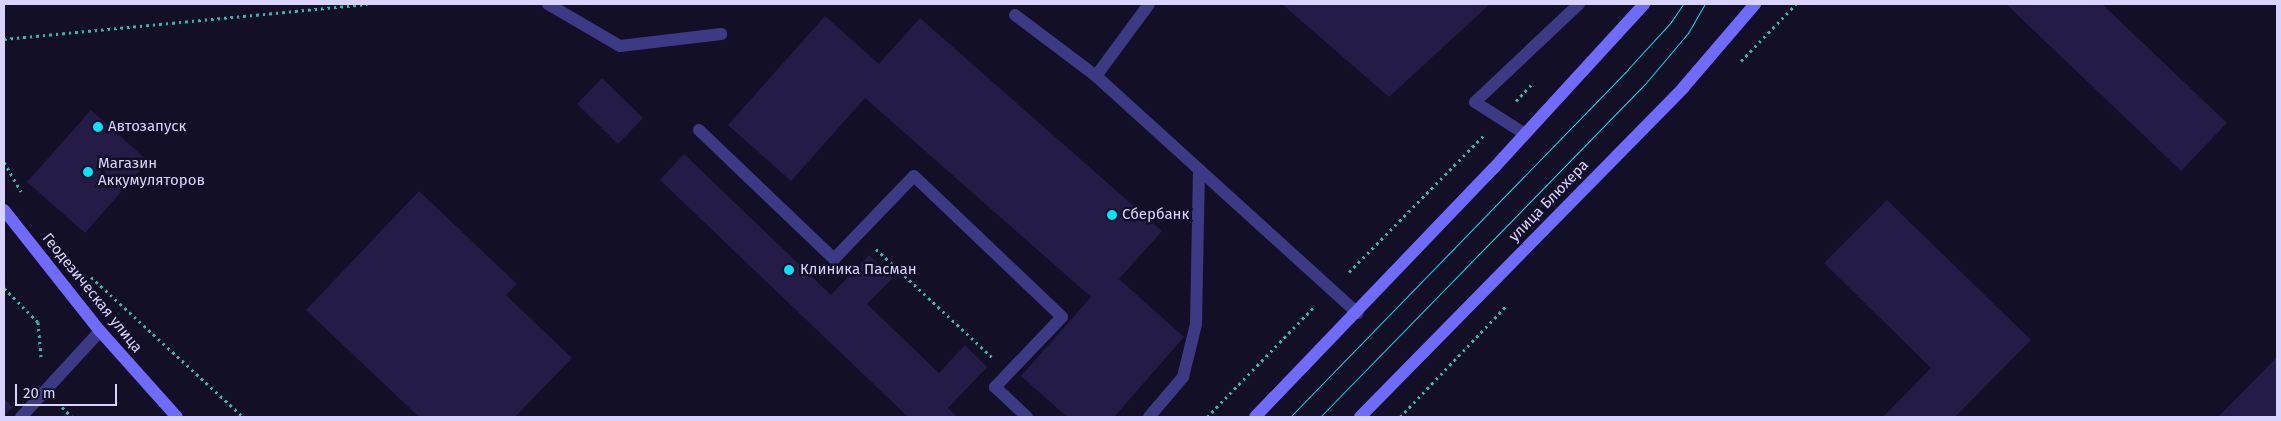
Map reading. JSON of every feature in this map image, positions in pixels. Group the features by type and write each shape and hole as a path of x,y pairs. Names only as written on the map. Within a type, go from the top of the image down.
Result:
{"street":[{"path":"1255,417 1357,313 1644,4"},
{"name":"улица Блюхера","path":"1360,417 1683,88 1755,4"},
{"name":"Геодезическая улица","path":"4,210 100,332 176,417"}],"lane":[{"path":"548,4 620,46 720,34"},
{"path":"1096,76 1149,4"},
{"path":"1525,134 1475,102 1579,4"},
{"path":"1015,15 1096,76 1330,291 1357,313"},
{"path":"699,130 834,260 914,176 1062,317 995,386 1027,417"},
{"path":"1149,417 1183,377 1196,324 1199,170"},
{"path":"21,417 100,332"}],"path":[{"path":"4,39 367,4"},
{"path":"1206,417 1534,82"},
{"path":"4,162 24,194"},
{"path":"859,233 972,338"},
{"path":"89,276 243,417"},
{"path":"4,288 38,322 44,391 72,417"}],"building":[{"path":"1282,4 1490,4 1389,97"},
{"path":"2006,4 2102,4 2227,123 2181,171"},
{"path":"825,16 879,64 920,18 1162,231 1119,279 1184,337 1114,417 1067,417 1021,376 1091,297 865,98 791,181 728,125"},
{"path":"602,78 643,118 618,144 577,104"},
{"name":"Магазин Аккумуляторов","path":"91,110 148,161 85,233 27,182"},
{"path":"684,154 831,295 869,255 893,278 867,304 939,373 965,345 987,367 948,408 957,417 908,417 660,180"},
{"path":"419,191 517,284 506,295 572,358 515,417 419,417 306,310"},
{"path":"1887,200 2031,340 1955,417 1883,417 1931,368 1824,263"},
{"path":"2277,357 2277,417 2218,417"},
{"path":"4,398 13,407 4,416"}],"tram line":[{"path":"1290,417 1628,69 1671,22 1683,4"},
{"path":"1320,417 1645,84 1688,33 1705,4"}],"place":[{"name":"Автозапуск","path":"98,127"},
{"name":"Магазин Аккумуляторов","path":"88,172"},
{"name":"Сбербанк","path":"1112,215"},
{"name":"Клиника Пасман","path":"789,270"}]}
